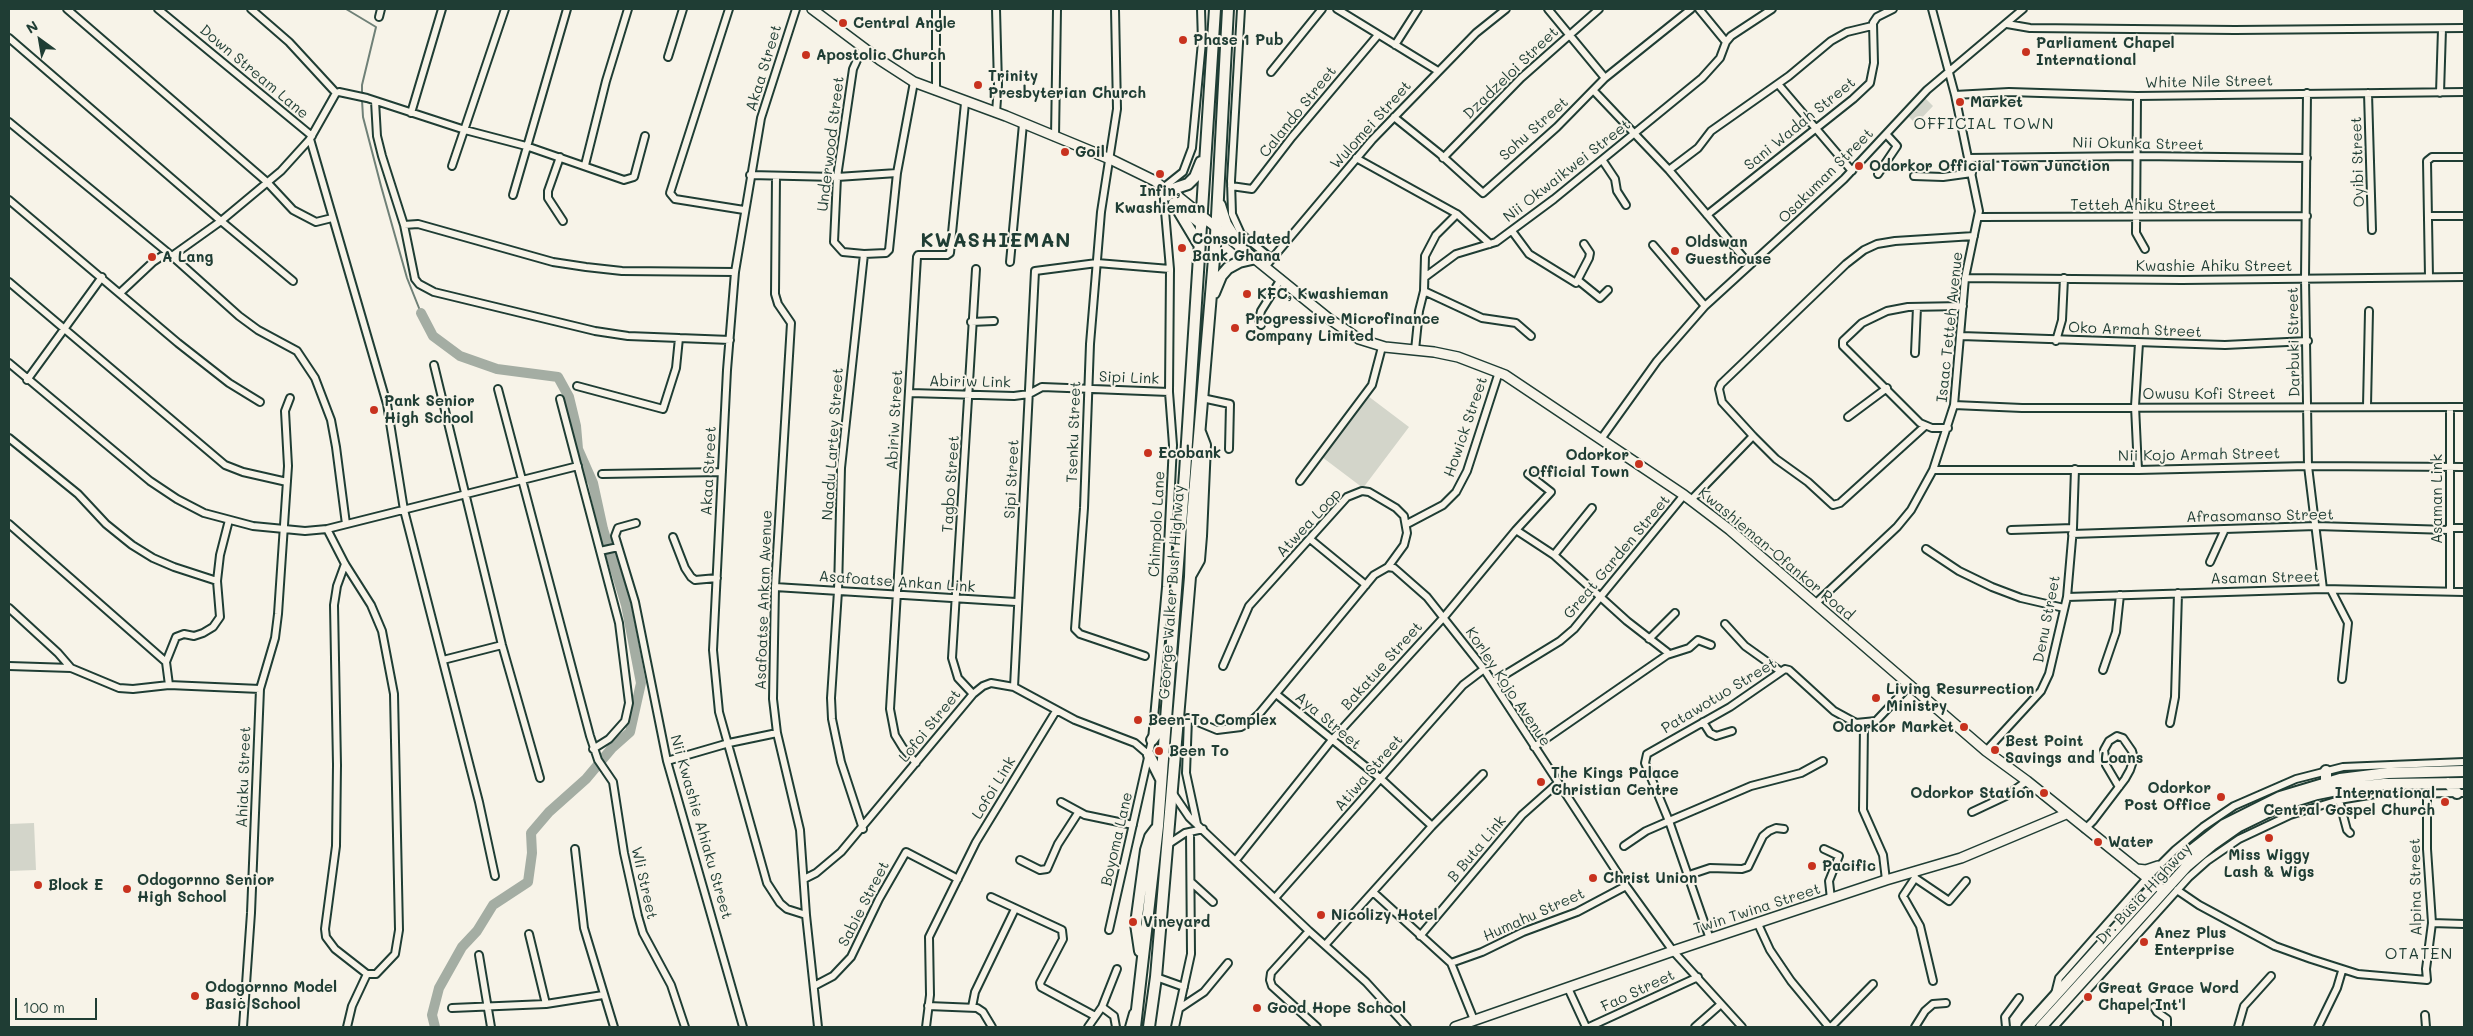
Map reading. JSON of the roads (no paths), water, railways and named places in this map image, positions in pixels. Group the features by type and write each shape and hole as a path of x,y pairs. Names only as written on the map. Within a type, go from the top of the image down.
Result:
{"highway":[{"name":"George Walker Bush Highway","path":"1148,1027 1156,977 1190,577 1192,520 1216,232 1228,9"},
{"name":"George Walker Bush Highway","path":"1139,1000 1142,967 1136,924 1146,850 1150,838 1158,826 1186,473 1200,220 1215,10"},
{"path":"1166,190 1182,187 1195,177 1206,149"},
{"path":"1217,194 1226,224 1240,246"},
{"path":"1174,203 1199,245"},
{"path":"1209,308 1221,276 1239,262 1255,260"},
{"path":"1152,740 1166,719"},
{"path":"1149,755 1161,780"},
{"path":"2326,771 2326,782"},
{"name":"Dr. Busia Highway","path":"2028,1027 2151,881 2198,843 2253,809 2299,790 2326,782 2370,774 2464,771"},
{"path":"2448,783 2461,793"},
{"name":"Dr. Busia Highway","path":"2042,1027 2187,866 2239,826 2282,805 2317,794 2365,785 2464,783"},
{"path":"2164,891 2163,885 2165,880 2198,843"},
{"path":"2094,971 2101,951 2148,898 2151,881"},
{"path":"1135,1027 1139,1000"}],"main road":[{"name":"Kwashieman-Ofankor Road","path":"812,9 914,82 1110,159 1155,181 1200,220"},
{"name":"Kwashieman-Ofankor Road","path":"1166,190 1174,203 1265,267 1359,339 1382,347 1414,350 1458,358 1499,372 1523,385 1688,498 1730,530 1986,751 2027,781 2164,891"},
{"name":"Kwashieman-Ofankor Road","path":"1216,232 1240,246 1255,260"},
{"name":"Twin Twina Street","path":"1455,1027 1673,951 1886,880 1914,875 1981,850 2066,814"},
{"path":"2136,869 2151,870 2158,866"}],"street":[{"path":"67,9 267,182 293,210 307,219 323,222 332,218"},
{"name":"Down Stream Lane","path":"158,9 311,137"},
{"path":"251,9 289,42 336,93 367,98 465,130 526,146 624,180 632,179 645,136"},
{"path":"379,17 381,9"},
{"path":"411,113 442,9"},
{"path":"452,166 505,9"},
{"path":"512,195 567,9"},
{"path":"585,165 606,81 628,9"},
{"path":"668,57 684,9"},
{"path":"729,9 670,193 675,199 744,210"},
{"name":"Akaa Street","path":"796,9 761,118 735,272 713,650 719,712 767,883 777,899 787,909 806,915"},
{"path":"936,9 936,91"},
{"path":"996,9 998,85 996,113"},
{"path":"1055,137 1057,9"},
{"name":"Tsenku Street","path":"1115,9 1118,109 1101,212 1088,390 1084,508 1075,629 1080,634 1145,656"},
{"path":"1166,190 1183,172 1192,148 1202,42 1201,9"},
{"path":"1241,9 1231,186 1232,214 1241,234 1272,259"},
{"path":"1271,72 1322,9"},
{"path":"1337,9 1346,11 1378,35 1438,71"},
{"path":"1395,45 1418,9"},
{"name":"Wulomei Street","path":"1265,267 1356,158 1394,117 1476,33 1506,9"},
{"path":"1548,9 1605,78"},
{"name":"Dzadzeloi Street","path":"1443,158 1521,78 1599,9"},
{"name":"Sohu Street","path":"1394,117 1483,193 1594,92 1605,78 1691,9"},
{"path":"1699,9 1726,42"},
{"name":"Nii Okwaikwei Street","path":"1425,277 1456,254 1490,244 1512,231 1603,160 1707,73 1724,52 1726,42 1772,9"},
{"path":"1669,170 1698,148 1711,131 1778,84 1831,41 1846,32 1872,26 1874,20 1893,9"},
{"name":"Isaac Tetteh Avenue","path":"1815,604 1901,523 1917,502 1933,470 1954,405 1965,278 1979,217 1972,173 1955,96 1947,72 1932,9"},
{"name":"Osakuman Street","path":"1601,440 1652,369 1705,306 1749,264 1806,216 1852,171 1916,101 1947,72 2023,9"},
{"path":"2007,24 2030,28 2464,28"},
{"name":"Sani Wadah Street","path":"1706,215 1817,128 1870,83 1874,63 1872,26"},
{"path":"2440,93 2442,29"},
{"name":"Calando Street","path":"1231,186 1252,188 1292,137 1378,35"},
{"path":"9,38 221,221 293,280"},
{"name":"Underwood Street","path":"863,47 852,69 837,177 834,242 843,252 864,254"},
{"path":"864,254 886,253 889,250 897,173 914,82"},
{"path":"1778,84 1852,171"},
{"path":"1594,92 1669,170 1749,264"},
{"name":"White Nile Street","path":"1955,96 2009,92 2137,96 2464,92"},
{"path":"120,293 153,262 162,256 172,256 221,221 294,159 311,137 336,93"},
{"name":"Darbuki Street","path":"2307,93 2305,278 2308,341 2308,466 2323,589"},
{"name":"Oyibi Street","path":"2368,93 2372,230"},
{"path":"2137,96 2136,233 2144,249"},
{"path":"375,101 377,136 404,224 413,273 419,284 426,289 595,331 628,336 730,340"},
{"name":"Abiriw Street","path":"916,763 895,735 891,721 896,596 917,258 918,255 947,255 950,253 965,103"},
{"path":"9,122 172,256 239,316 258,330 288,344 297,351 308,366 324,399 331,420 346,524"},
{"path":"1010,262 1023,124"},
{"path":"1878,174 1897,146 1886,134"},
{"path":"311,137 332,218 387,404 404,510 479,802 495,876"},
{"name":"Nii Okunka Street","path":"1968,158 2138,156 2307,158"},
{"path":"560,157 548,190 548,198 563,221"},
{"path":"2430,277 2428,158 2464,157"},
{"path":"1356,158 1457,214 1490,244"},
{"path":"1603,160 1615,179 1617,191 1626,205"},
{"path":"750,175 837,177 897,173"},
{"path":"1914,176 1943,177 1972,173"},
{"name":"Asafoatse Ankan Avenue","path":"776,176 775,294 791,323 785,399 773,699 777,733 800,830 806,915 818,1027"},
{"name":"Chimpolo Lane","path":"1149,755 1152,740 1169,533 1173,445 1169,392 1170,269 1166,190"},
{"path":"9,200 229,383 260,402"},
{"path":"1414,350 1419,311 1424,291 1424,264 1428,247 1436,235 1457,214"},
{"name":"Tetteh Ahiku Street","path":"1979,217 2307,216"},
{"path":"2428,216 2464,216"},
{"path":"404,224 418,224 553,262 586,267 622,271 735,272"},
{"path":"1512,231 1529,254 1574,283 1579,281"},
{"path":"1925,426 1840,503 1833,505 1808,482 1776,459 1752,436 1722,402 1719,390 1721,384 1846,264 1877,244 1895,240 1974,236"},
{"path":"1579,281 1590,254 1584,244"},
{"path":"1653,245 1705,306"},
{"name":"Naadu Lartey Street","path":"863,829 841,762 832,719 832,672 838,592 841,468 864,254"},
{"path":"1097,263 1170,269"},
{"name":"Sipi Street","path":"1014,687 1016,602 1035,271 1097,263"},
{"name":"Tagbo Street","path":"973,694 958,678 952,658 969,396 971,322 976,268"},
{"path":"28,380 102,277"},
{"name":"Kwashie Ahiku Street","path":"1965,278 2182,280 2464,277"},
{"path":"2056,341 2062,320 2064,278"},
{"path":"1261,325 1259,320 1261,311 1280,280"},
{"path":"1579,281 1600,298 1608,290"},
{"path":"9,282 225,465 243,472 287,482"},
{"path":"1424,291 1482,318 1516,323 1531,336"},
{"path":"1948,428 1939,429 1925,426 1843,346 1843,341 1862,323 1887,311 1917,307 1963,306"},
{"path":"1915,353 1917,307"},
{"path":"2367,406 2369,311"},
{"path":"971,322 994,321"},
{"name":"Oko Armah Street","path":"1961,336 2056,341 2224,345 2308,341"},
{"path":"577,386 663,409 676,368 679,338"},
{"path":"2138,470 2135,406 2139,343"},
{"path":"1300,481 1372,385 1382,347"},
{"path":"9,363 150,481 190,506 229,520 305,532 327,529 578,466"},
{"path":"434,365 502,644 540,778"},
{"name":"Howick Street","path":"1407,524 1443,505 1456,492 1467,471 1499,372"},
{"name":"Sipi Link","path":"1029,394 1042,387 1169,392"},
{"path":"1848,417 1887,388"},
{"name":"Wli Street","path":"498,389 593,749 613,782 624,853 638,916 643,933 672,985 685,1027"},
{"name":"Abiriw Link","path":"910,393 969,396 1029,394"},
{"name":"Ahiaku Street","path":"243,1027 251,913 260,689 275,638 285,530 287,482 285,411 290,398"},
{"path":"560,398 602,551 619,623 629,711 625,721 608,739 593,749"},
{"path":"1202,398 1230,404 1229,449"},
{"name":"Owusu Kofi Street","path":"1954,405 2022,408 2135,406 2464,407"},
{"name":"Asaman Link","path":"2450,407 2450,592"},
{"name":"Great Garden Street","path":"1494,682 1560,641 1574,629 1688,498 1752,436"},
{"path":"9,438 78,494 106,524 132,545 152,558 217,581"},
{"name":"Nii Kojo Armah Street","path":"1933,470 2138,470 2308,466 2464,467"},
{"name":"Denu Street","path":"1986,751 2046,682 2066,597 2075,469"},
{"path":"602,474 722,472"},
{"name":"Bakatue Street","path":"1236,860 1332,741 1444,617 1516,530 1551,492 1528,474"},
{"name":"Atwea Loop","path":"1223,666 1249,606 1347,497 1362,491 1375,495 1396,508 1404,516 1407,524"},
{"path":"1554,555 1592,508"},
{"path":"169,685 166,662 176,638 184,634 198,634 217,624 220,617 217,581 220,555 229,520"},
{"path":"602,551 616,548 615,532 618,528 636,522"},
{"path":"9,524 166,662"},
{"path":"1200,827 1186,773 1188,718 1216,730 1241,727 1259,714 1366,585 1381,569 1388,567 1404,545 1407,524"},
{"name":"Afrasomanso Street","path":"2011,530 2225,529 2316,526 2464,528"},
{"path":"327,529 345,564 371,605 382,631 394,694 394,807 399,904 398,941 395,954 387,965 376,974 367,974 335,949 326,936 325,928 336,837 337,765 334,605 337,586 345,564"},
{"path":"2210,562 2225,529"},
{"path":"1516,530 1554,555 1667,652 1667,655"},
{"path":"673,536 685,568 691,577 695,580 717,578"},
{"path":"1310,539 1366,585"},
{"name":"Nii Kwashie Ahiaku Street","path":"616,548 635,602 667,761 744,1027"},
{"path":"1926,549 1959,571 1992,587 2022,598 2064,608"},
{"name":"Korley Kojo Avenue","path":"1388,567 1394,568 1412,583 1444,617 1494,682 1534,747 1626,886 1673,951 1742,1027"},
{"name":"Asafoatse Ankan Link","path":"776,587 1016,602"},
{"name":"Asaman Street","path":"2066,597 2323,589 2464,592"},
{"path":"2331,590 2348,623 2346,661 2342,679"},
{"path":"2170,723 2175,697 2178,593"},
{"path":"2104,670 2116,632 2120,595"},
{"path":"9,608 58,653 70,668"},
{"path":"1649,638 1675,613"},
{"path":"1725,624 1745,646 1780,671"},
{"path":"1534,747 1667,655 1689,648 1698,640 1711,645"},
{"path":"443,660 502,644"},
{"path":"9,666 70,668 119,688 133,689 169,685 260,689"},
{"name":"Atiwa Street","path":"1275,898 1463,684 1484,669"},
{"name":"Patawotuo Street","path":"1710,939 1669,820 1644,758 1647,754 1730,707 1780,671 1788,670 1841,716 1856,723 1864,724"},
{"name":"Lofoi Street","path":"804,878 824,867 863,829 973,694 991,683 1014,687 1056,711 1135,743 1149,755"},
{"path":"1886,880 1883,855 1863,810 1864,724 1876,722 1909,686"},
{"name":"Aya Street","path":"1276,694 1381,779 1432,826"},
{"name":"Lofoi Link","path":"958,879 976,842 1056,711"},
{"path":"1703,722 1713,736 1732,730"},
{"path":"667,761 729,743 777,733"},
{"path":"2085,829 2119,787 2130,770 2134,758 2123,738 2117,736 2106,745 2105,757 2106,765 2119,787"},
{"path":"1135,743 1152,740"},
{"name":"Boyoma Lane","path":"1110,930 1149,755"},
{"path":"1624,846 1646,831 1669,820 1758,784 1801,773 1823,761"},
{"name":"Dr. Busia Highway","path":"2151,881 2158,866 2203,827 2234,806 2268,790 2326,771 2359,766 2464,762"},
{"path":"1326,944 1432,826 1483,774"},
{"path":"1972,812 2012,793 2027,781"},
{"name":"B Buta Link","path":"1420,936 1522,815 1558,783"},
{"path":"1172,790 1183,810 1309,931 1326,944 1366,982 1407,1027"},
{"name":"Alpina Street","path":"2342,971 2386,978 2427,980 2426,969 2432,923 2427,793"},
{"name":"Dr. Busia Highway","path":"2054,1027 2177,890 2207,861 2239,839 2290,816 2339,800 2375,794 2461,793"},
{"path":"2339,800 2347,830 2350,833"},
{"path":"1061,802 1078,813 1133,825"},
{"path":"1020,860 1040,870 1047,869 1058,844 1078,813"},
{"path":"1168,845 1179,836 1200,827"},
{"path":"1689,875 1710,868 1742,869 1748,866 1763,836 1769,830 1784,829"},
{"path":"1175,1027 1191,954 1190,832"},
{"path":"575,849 584,928 614,1027"},
{"path":"1824,849 1839,856 1829,881 1831,899"},
{"name":"Sabie Street","path":"814,986 833,976 851,957 904,853 912,853 958,879"},
{"path":"1932,981 1920,926 1903,894 1914,875 1949,901 1966,882"},
{"path":"926,1027 929,937 958,879"},
{"path":"1191,882 1214,902"},
{"name":"Humahu Street","path":"1451,964 1482,952 1522,932 1576,912 1626,886"},
{"path":"2177,890 2199,905 2275,946 2342,971 2337,988 2318,1027"},
{"path":"1373,892 1451,964 1474,1020"},
{"path":"991,897 1062,930 1064,934 1040,983 1041,987 1095,1016"},
{"path":"972,1007 975,992 1015,909"},
{"path":"2432,923 2464,924"},
{"path":"1758,924 1770,950 1791,981 1830,1027 1873,984"},
{"path":"1309,931 1272,973 1270,980 1272,986 1317,1027"},
{"path":"529,934 546,1004"},
{"path":"479,955 491,1027"},
{"path":"1180,1008 1204,992 1228,963"},
{"path":"1088,1027 1102,1007 1117,969"},
{"path":"347,1027 352,1006 367,974"},
{"path":"2238,1027 2244,1006 2271,976"},
{"path":"1156,977 1184,987"},
{"name":"Fao Street","path":"1588,1027 1698,977"},
{"path":"1568,988 1588,1027"},
{"path":"452,1008 546,1004 603,995"},
{"path":"2006,1027 2005,1017 2019,998"},
{"path":"1129,1027 1139,1000"},
{"path":"1914,1027 1925,1011 1933,1004 1946,1003"},
{"path":"1695,1027 1722,1004"},
{"path":"928,1006 972,1007 983,1012 992,1027"},
{"path":"1102,1007 1114,1016 1116,1027"},
{"path":"2154,1007 2157,1012 2167,1019 2167,1027"},
{"path":"2426,1015 2426,1027"}],"waterway":[{"path":"346,9 376,27 362,85 362,95"},
{"path":"362,100 363,117 381,186 407,278 421,313"},
{"path":"421,313 433,336 460,356 497,369 558,377 569,397 576,426 578,449 593,483 603,529 626,605 641,683 630,732 612,748 586,779 549,812 531,833 532,853 528,882 493,905 477,931 462,947 439,988 432,1015 435,1027"}],"place":[{"name":"Central Angle","path":"843,23"},
{"name":"Phase 1 Pub","path":"1183,40"},
{"name":"Parliament Chapel International","path":"2026,52"},
{"name":"Apostolic Church","path":"806,55"},
{"name":"Trinity Presbyterian Church","path":"978,85"},
{"name":"Market","path":"1960,102"},
{"name":"Goil","path":"1065,152"},
{"name":"Odorkor Official Town Junction","path":"1859,166"},
{"name":"Infin, Kwashieman","path":"1160,174"},
{"name":"Consolidated Bank Ghana","path":"1182,248"},
{"name":"Oldswan Guesthouse","path":"1675,251"},
{"name":"A Lang","path":"152,257"},
{"name":"KFC, Kwashieman","path":"1247,294"},
{"name":"Progressive Microfinance Company Limited","path":"1235,328"},
{"name":"Pank Senior High School","path":"374,410"},
{"name":"Ecobank","path":"1148,453"},
{"name":"Odorkor Official Town","path":"1639,464"},
{"name":"Living Resurrection Ministry","path":"1876,698"},
{"name":"Been-To Complex","path":"1138,720"},
{"name":"Odorkor Market","path":"1964,727"},
{"name":"Best Point Savings and Loans","path":"1995,750"},
{"name":"Been To","path":"1159,751"},
{"name":"The Kings Palace Christian Centre","path":"1541,782"},
{"name":"Odorkor Station","path":"2044,793"},
{"name":"Odorkor Post Office","path":"2221,797"},
{"name":"International Central Gospel Church","path":"2445,802"},
{"name":"Miss Wiggy Lash & Wigs","path":"2269,838"},
{"name":"Water","path":"2098,842"},
{"name":"Pacific","path":"1812,866"},
{"name":"Christ Union","path":"1593,878"},
{"name":"Block E","path":"38,885"},
{"name":"Odogornno Senior High School","path":"127,889"},
{"name":"Nicolizy Hotel","path":"1321,915"},
{"name":"Vineyard","path":"1133,922"},
{"name":"Anez Plus Enterprise","path":"2144,942"},
{"name":"Odogornno Model Basic School","path":"195,996"},
{"name":"Great Grace Word Chapel Int'l","path":"2088,997"},
{"name":"Good Hope School","path":"1257,1008"}],"district":[{"name":"OFFICIAL TOWN","path":"1984,124"},
{"name":"KWASHIEMAN","path":"996,241"},
{"name":"OTATEN","path":"2419,954"}]}
